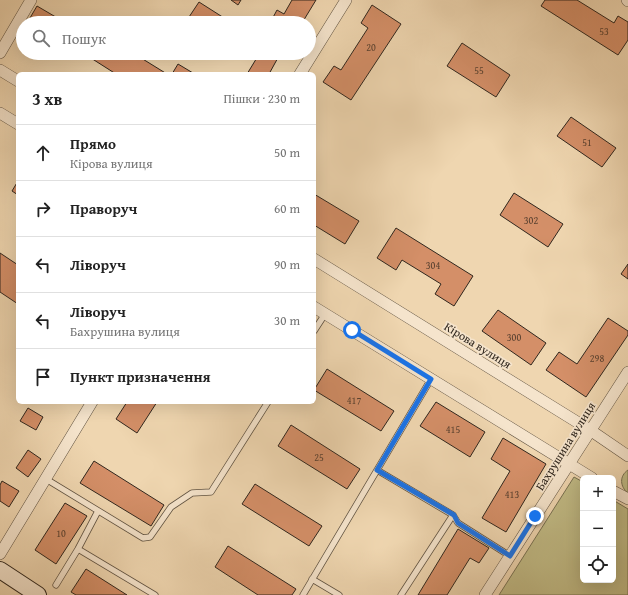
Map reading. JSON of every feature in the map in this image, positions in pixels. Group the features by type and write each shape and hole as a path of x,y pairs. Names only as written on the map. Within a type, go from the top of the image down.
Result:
{"street":[{"path":"22,16 31,0"},
{"path":"316,48 346,0"},
{"path":"0,53 16,26"},
{"path":"301,72 309,60"},
{"path":"0,70 16,80"},
{"path":"0,113 16,123"},
{"name":"Кірова вулиця","path":"316,260 590,430 628,456"},
{"path":"316,308 587,475"},
{"name":"Бахрушина вулиця","path":"485,595 628,372"},
{"path":"0,554 91,404"},
{"path":"616,493 628,499"},
{"path":"0,570 38,595"}],"lane":[{"path":"316,328 325,314"},
{"path":"303,595 431,379"},
{"path":"46,479 143,538 150,537 171,507 192,493 211,492 267,404"},
{"path":"377,470 454,515 458,523 510,556"},
{"path":"56,585 78,549 98,511"},
{"path":"401,595 454,515"},
{"path":"78,549 155,595"},
{"path":"312,579 339,595"}],"shaded area":[{"path":"628,470 628,493 623,488 622,478"},
{"path":"574,477 580,480 580,583 616,583 616,502 628,509 628,595 499,595"}],"building":[{"path":"231,0 241,0 238,5"},
{"path":"292,0 316,0 306,16 274,16 277,10 284,14"},
{"path":"545,0 577,0 614,23 618,16 628,22 628,40 618,55 541,6"},
{"path":"199,2 221,16 190,16"},
{"path":"372,5 401,24 351,100 323,82 334,66 341,70 368,28 361,23"},
{"path":"37,6 54,16 31,16"},
{"path":"462,43 510,75 496,97 447,66"},
{"path":"94,60 144,60 164,72 113,72"},
{"path":"256,60 277,60 270,72 248,72"},
{"path":"178,64 191,72 173,72"},
{"path":"571,117 616,148 602,167 557,136"},
{"path":"16,184 16,194 12,191"},
{"path":"514,193 563,224 548,247 500,215"},
{"path":"316,195 359,221 345,244 316,226"},
{"path":"396,228 473,276 454,306 435,294 441,284 402,260 396,270 377,258"},
{"path":"0,253 16,264 16,303 0,292"},
{"path":"628,264 628,279 621,274"},
{"path":"498,310 546,343 531,365 482,331"},
{"path":"608,318 628,331 628,335 586,397 546,370 559,352 577,364"},
{"path":"327,369 394,411 381,431 316,391 316,387"},
{"path":"436,402 485,432 470,457 420,426"},
{"path":"126,404 156,404 137,433 116,419"},
{"path":"28,408 43,417 36,430 20,421"},
{"path":"291,425 360,469 347,489 278,446"},
{"path":"503,438 546,464 506,532 482,518 510,471 491,459"},
{"path":"28,450 41,459 28,477 16,468"},
{"path":"94,461 164,505 151,526 80,483"},
{"path":"2,481 19,491 9,507 0,501 0,485"},
{"path":"255,484 322,526 309,546 242,504"},
{"path":"65,503 87,516 56,564 35,550"},
{"path":"458,529 489,548 479,563 470,558 447,595 418,595"},
{"path":"228,546 296,589 292,595 258,595 215,567"},
{"path":"86,569 127,595 76,595 71,592"}],"route":[{"path":"352,330 431,379 377,470 454,515 458,523 510,556 535,516"}]}
